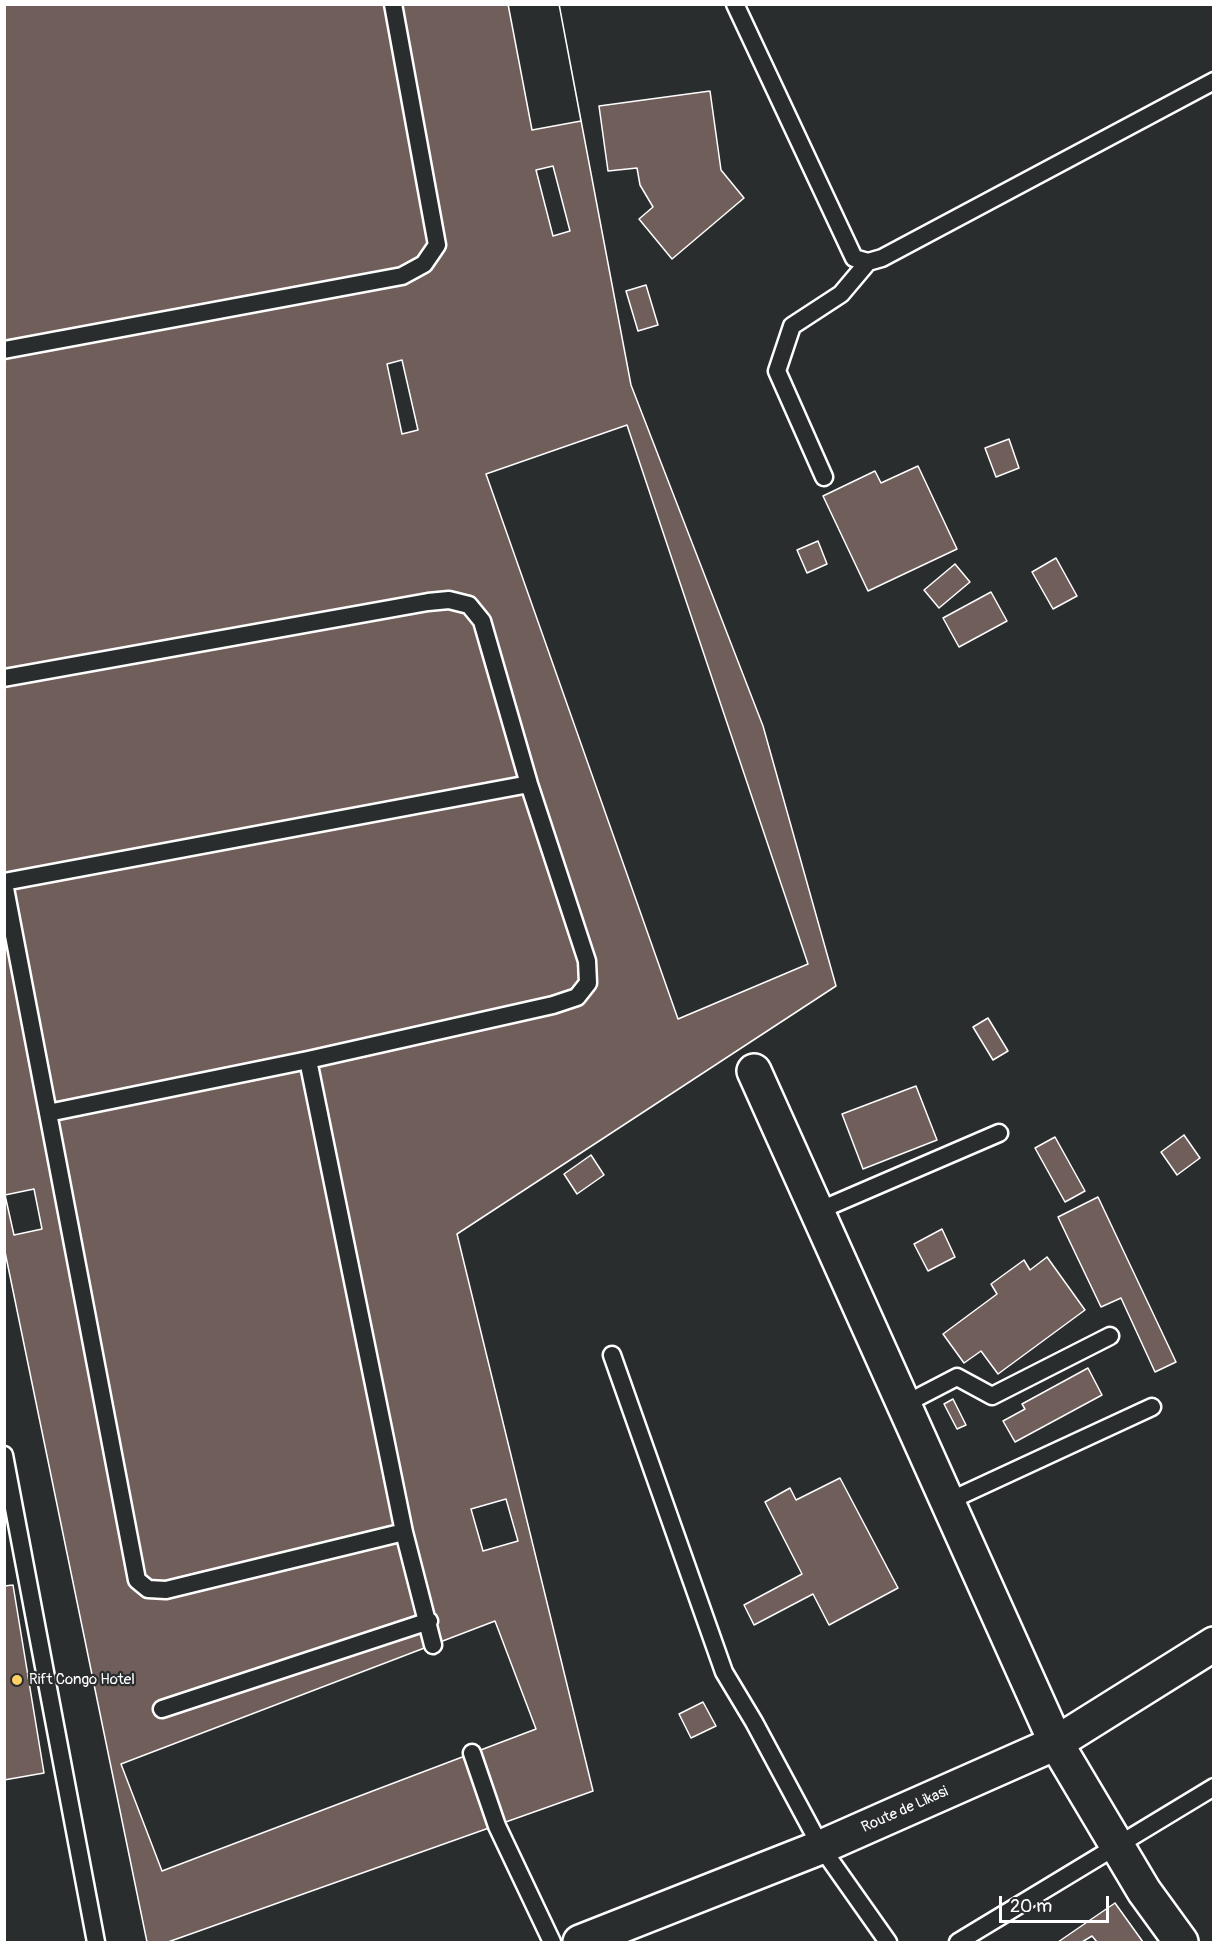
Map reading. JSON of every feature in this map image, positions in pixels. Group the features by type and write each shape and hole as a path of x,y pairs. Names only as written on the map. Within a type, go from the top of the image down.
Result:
{"main road":[{"path":"754,1071 1056,1743 1144,1891 1181,1942"},
{"name":"Route de Likasi","path":"580,1942 821,1847 1056,1743 1214,1644"}],"lane":[{"path":"4,350 402,276 424,264 436,244 393,4"},
{"path":"735,4 854,258 868,262 882,258 1214,81"},
{"path":"824,477 777,371 792,326 841,294 868,262"},
{"path":"4,678 449,600 469,605 482,621 529,784 587,960 588,983 577,997 553,1005 308,1060 48,1113"},
{"path":"404,1532 166,1590 148,1589 136,1580 4,882 529,784"},
{"path":"308,1060 404,1532 434,1645"},
{"path":"818,1211 999,1133"},
{"path":"905,1404 957,1377 992,1396 1110,1336"},
{"path":"612,1355 724,1672 754,1722 821,1847 888,1942"},
{"path":"949,1501 1152,1407"},
{"path":"4,1455 96,1942"},
{"path":"162,1709 429,1621"},
{"path":"472,1754 498,1826 552,1942"},
{"path":"958,1942 1214,1787"}],"building":[{"path":"4,4 559,4 631,385 763,726 836,986 457,1234 593,1791 168,1942 147,1942 4,1247"},
{"path":"508,4 559,4 581,121 532,130"},
{"path":"710,91 721,170 744,198 672,259 639,219 653,207 640,185 637,168 608,171 599,106"},
{"path":"553,166 570,231 553,236 536,170"},
{"path":"646,285 658,325 638,331 626,291"},
{"path":"402,360 418,430 402,434 387,364"},
{"path":"627,425 808,964 678,1019 486,474"},
{"path":"1009,439 1019,468 996,477 985,448"},
{"path":"918,466 957,549 868,591 823,496 875,471 881,483"},
{"path":"818,541 827,564 807,573 797,550"},
{"path":"1056,558 1077,596 1053,609 1032,572"},
{"path":"955,564 970,582 939,608 924,590"},
{"path":"991,592 1007,621 959,647 943,618"},
{"path":"988,1018 1008,1051 993,1060 973,1027"},
{"path":"916,1086 937,1140 863,1169 842,1114"},
{"path":"1184,1135 1200,1158 1177,1175 1161,1152"},
{"path":"1055,1137 1085,1191 1065,1202 1035,1148"},
{"path":"591,1155 604,1175 577,1194 564,1174"},
{"path":"34,1189 42,1229 14,1235 5,1195"},
{"path":"1098,1197 1176,1362 1155,1372 1121,1298 1101,1307 1058,1217"},
{"path":"942,1229 955,1257 928,1271 914,1244"},
{"path":"1047,1257 1085,1310 998,1374 981,1351 964,1363 943,1334 997,1294 991,1284 1024,1260 1030,1270"},
{"path":"1088,1368 1102,1395 1015,1442 1003,1421 1025,1409 1022,1404"},
{"path":"953,1399 966,1425 957,1429 944,1404"},
{"path":"840,1478 898,1588 829,1625 813,1594 754,1625 744,1605 802,1574 765,1502 790,1488 796,1500"},
{"path":"506,1499 518,1541 483,1551 471,1509"},
{"name":"Rift Congo Hotel","path":"13,1585 44,1773 4,1780 4,1586"},
{"path":"495,1621 536,1729 162,1871 121,1764"},
{"path":"703,1702 716,1726 691,1738 679,1714"},
{"path":"1115,1903 1143,1942 1097,1942 1092,1936 1082,1942 1058,1942"}],"place":[{"name":"Rift Congo Hotel","path":"17,1680"}]}
